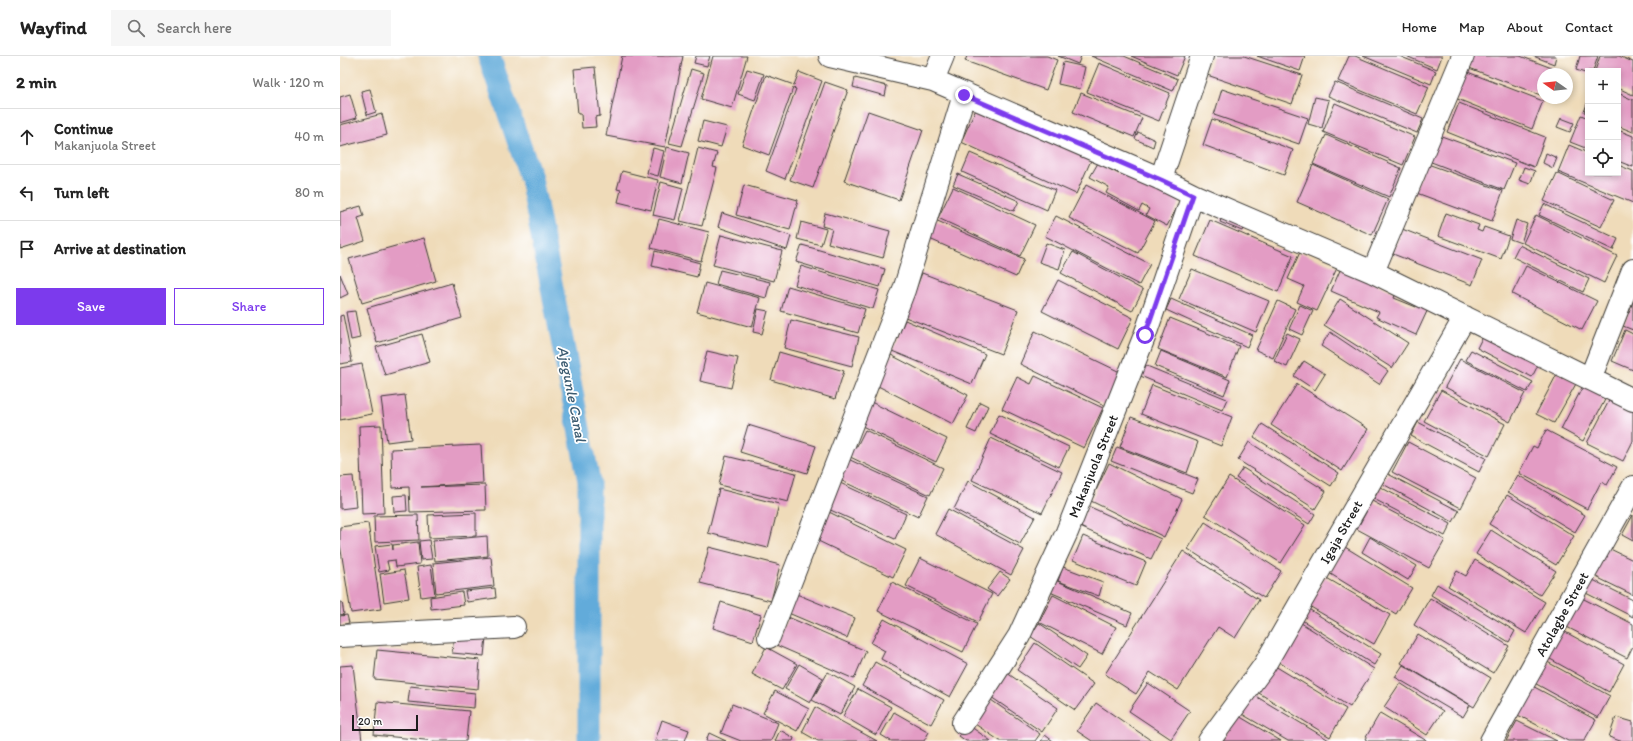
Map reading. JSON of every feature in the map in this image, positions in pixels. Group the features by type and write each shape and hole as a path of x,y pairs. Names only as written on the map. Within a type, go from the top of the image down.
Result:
{"street":[{"path":"830,56 933,80 1193,195 1373,272 1633,400"},
{"path":"933,80 943,56"},
{"path":"1161,180 1202,56"},
{"path":"1373,272 1463,56"},
{"path":"769,637 904,290 964,95"},
{"name":"Makanjuola Street","path":"963,723 1018,636 1067,532 1145,335 1193,195"},
{"path":"1590,379 1633,270"},
{"name":"Igaja Street","path":"1209,741 1264,666 1465,317"},
{"name":"Atolagbe Street","path":"1491,741 1633,487"},
{"path":"340,636 514,627"}],"building":[{"path":"622,56 683,56 665,147 606,136"},
{"path":"696,56 710,56 707,66 694,63"},
{"path":"713,56 747,56 732,108 701,99"},
{"path":"967,56 1047,56 1057,60 1046,90 965,61"},
{"path":"1058,56 1081,56 1078,64"},
{"path":"1091,56 1124,56 1178,79 1173,91"},
{"path":"1131,56 1185,56 1177,75"},
{"path":"1213,56 1244,56 1302,75 1292,104 1207,75"},
{"path":"1257,56 1305,56 1300,71"},
{"path":"1349,56 1355,56 1429,87 1417,114 1338,81"},
{"path":"1363,56 1399,56 1436,71 1431,84"},
{"path":"1406,56 1442,56 1437,69"},
{"path":"1468,56 1520,56 1552,68 1537,68 1537,94 1464,66"},
{"path":"1533,56 1556,56 1554,64"},
{"path":"1580,56 1598,56 1594,68 1585,68 1585,73 1576,70"},
{"path":"1600,56 1619,56 1633,62 1633,95 1621,89 1621,68 1596,68"},
{"path":"1063,62 1085,67 1080,89 1058,84"},
{"path":"1099,63 1170,93 1159,121 1087,92"},
{"path":"595,67 600,116 595,117 596,127 582,128 581,114 578,114 574,69"},
{"path":"691,69 704,73 682,146 669,143"},
{"path":"747,69 764,74 755,100 738,94"},
{"path":"1465,71 1537,99 1537,104 1542,104 1532,129 1455,98"},
{"path":"799,72 822,81 785,179 766,171 796,89 793,88 769,155 742,145 766,75 794,85"},
{"path":"855,78 887,86 885,96 853,87"},
{"path":"825,82 848,90 813,188 790,180"},
{"path":"1335,82 1423,119 1417,133 1328,96"},
{"path":"370,89 376,112 367,115 361,91"},
{"path":"1222,89 1308,118 1299,144 1214,115"},
{"path":"1081,93 1142,118 1134,137 1073,112"},
{"path":"350,94 357,118 340,123 340,97"},
{"path":"1621,94 1633,100 1633,132 1621,127"},
{"path":"1315,97 1329,100 1322,128 1308,124"},
{"path":"1335,103 1415,137 1403,165 1323,132"},
{"path":"1459,103 1545,137 1534,167 1447,132"},
{"path":"977,107 1092,158 1076,194 961,142"},
{"path":"868,111 923,130 899,200 844,181"},
{"path":"382,114 387,135 340,147 340,125"},
{"path":"1581,115 1585,117 1585,148 1570,142"},
{"path":"1561,118 1574,123 1570,132 1557,127"},
{"path":"1212,119 1293,150 1284,175 1203,145"},
{"path":"703,121 727,127 721,147 698,141"},
{"path":"1621,131 1633,136 1633,167 1621,162"},
{"path":"1138,132 1155,140 1153,147 1135,139"},
{"path":"1436,134 1515,163 1504,190 1426,160"},
{"path":"1326,135 1401,168 1389,197 1313,164"},
{"path":"1569,145 1585,152 1585,176 1621,176 1621,166 1633,171 1633,203 1558,172"},
{"path":"667,147 689,153 682,183 660,177"},
{"path":"653,148 664,151 658,176 647,173"},
{"path":"698,148 717,153 713,167 717,168 702,226 680,221"},
{"path":"970,153 1055,190 1047,210 962,172"},
{"path":"1546,153 1557,158 1553,168 1543,163"},
{"path":"1098,163 1119,174 1122,168 1181,200 1167,226 1146,215 1149,209 1142,205 1139,211 1106,193 1109,187 1090,177"},
{"path":"1425,163 1503,191 1492,221 1414,192"},
{"path":"1313,165 1388,199 1372,235 1297,202"},
{"path":"1524,167 1535,171 1530,184 1519,180"},
{"path":"622,171 658,180 651,210 618,202 621,190 617,189"},
{"path":"1557,173 1614,200 1601,227 1544,201"},
{"path":"958,174 1019,201 1014,211 953,185"},
{"path":"661,182 683,188 675,220 653,215"},
{"path":"744,185 798,200 790,230 736,215"},
{"path":"1086,185 1155,221 1138,253 1069,218"},
{"path":"953,187 1035,225 1020,256 938,218"},
{"path":"1544,204 1618,239 1613,250 1539,215"},
{"path":"361,206 364,216 358,218 365,241 340,249 340,212"},
{"path":"722,213 791,236 787,250 718,227"},
{"path":"825,213 890,231 883,258 828,243 832,229 822,226"},
{"path":"1223,213 1245,222 1242,231 1220,222"},
{"path":"1446,213 1479,225 1477,230 1482,232 1484,227 1509,236 1501,259 1438,236"},
{"path":"1536,215 1617,256 1604,283 1523,243"},
{"path":"1056,216 1150,264 1139,285 1045,236"},
{"path":"659,219 709,232 701,261 651,248"},
{"path":"933,219 1024,259 1016,277 925,237"},
{"path":"1210,220 1293,256 1278,292 1195,256"},
{"path":"1516,220 1527,224 1521,243 1510,239"},
{"path":"801,222 826,229 821,245 797,239"},
{"path":"1402,229 1482,260 1472,285 1393,254"},
{"path":"721,235 782,251 774,281 713,265"},
{"path":"424,238 436,281 362,303 349,259"},
{"path":"1046,243 1065,250 1059,269 1039,262"},
{"path":"802,245 885,269 880,287 796,262"},
{"path":"1519,245 1589,279 1583,292 1513,257"},
{"path":"655,251 700,263 697,277 652,266"},
{"path":"1073,252 1143,290 1132,311 1061,273"},
{"path":"1300,252 1337,268 1317,311 1297,302 1304,286 1288,279"},
{"path":"801,266 879,290 873,309 795,285"},
{"path":"1526,266 1597,301 1582,330 1512,294"},
{"path":"1341,268 1396,293 1394,298 1416,307 1418,303 1429,307 1416,335 1376,317 1379,312 1331,291"},
{"path":"1192,269 1269,301 1256,332 1179,299"},
{"path":"720,270 770,282 766,298 716,284"},
{"path":"922,273 1018,310 1001,354 905,317"},
{"path":"340,274 348,294 340,298"},
{"path":"1058,280 1133,318 1118,349 1042,311"},
{"path":"452,283 462,318 377,343 367,308"},
{"path":"705,283 760,298 752,327 697,312"},
{"path":"788,286 865,309 858,333 781,311"},
{"path":"1171,299 1252,335 1247,347 1166,310"},
{"path":"1340,299 1408,343 1392,368 1324,325"},
{"path":"1278,301 1295,309 1273,358 1256,350"},
{"path":"1633,301 1633,330 1623,326"},
{"path":"1300,305 1313,311 1302,335 1289,329"},
{"path":"758,309 768,311 762,334 753,332"},
{"path":"355,311 360,338 351,340 346,312"},
{"path":"343,315 352,362 340,364 340,316"},
{"path":"1170,318 1239,346 1227,377 1158,349"},
{"path":"791,320 859,337 852,366 784,348"},
{"path":"905,320 985,354 972,384 892,351"},
{"path":"1625,330 1633,334 1633,370 1612,361"},
{"path":"1035,331 1122,373 1106,406 1020,364"},
{"path":"1330,332 1388,371 1379,384 1321,346"},
{"path":"1287,333 1300,339 1287,367 1274,361"},
{"path":"422,334 430,362 385,375 376,347"},
{"path":"1484,334 1539,363 1532,377 1477,348"},
{"path":"1471,350 1533,382 1527,392 1465,360"},
{"path":"707,351 738,358 731,388 700,381"},
{"path":"1161,351 1230,380 1224,395 1155,366"},
{"path":"779,352 844,371 835,399 771,380"},
{"path":"891,355 968,395 953,424 876,385"},
{"path":"1460,359 1525,393 1510,422 1445,387"},
{"path":"1304,361 1325,374 1315,390 1294,376"},
{"path":"362,364 372,414 340,420 340,368"},
{"path":"1142,364 1227,399 1222,410 1138,375"},
{"path":"1558,372 1577,382 1554,423 1536,414"},
{"path":"1035,376 1103,408 1084,448 1002,409 1017,377 1031,384"},
{"path":"1297,384 1368,429 1342,471 1271,425"},
{"path":"1584,384 1607,396 1583,441 1561,429"},
{"path":"1152,385 1232,417 1221,446 1141,414"},
{"path":"1441,390 1505,424 1489,456 1424,421"},
{"path":"405,395 411,439 387,442 381,398"},
{"path":"1611,397 1633,408 1633,441 1623,461 1587,443"},
{"path":"871,402 947,439 936,462 860,425"},
{"path":"980,402 988,406 976,433 967,429"},
{"path":"999,414 1069,447 1059,467 990,434"},
{"path":"1131,417 1198,442 1187,473 1120,447"},
{"path":"1418,422 1486,458 1479,472 1411,436"},
{"path":"1262,424 1339,473 1331,486 1254,437"},
{"path":"381,425 384,513 362,514 359,426"},
{"path":"748,425 816,446 807,473 740,452"},
{"path":"865,430 943,468 930,495 846,455 851,444 857,446"},
{"path":"1546,430 1617,467 1607,485 1601,482 1587,509 1519,473 1533,446 1537,448"},
{"path":"991,438 1062,472 1042,513 972,480"},
{"path":"1249,442 1326,491 1315,509 1238,460"},
{"path":"1408,442 1476,478 1461,508 1392,472"},
{"path":"481,445 483,483 421,487 485,485 486,510 410,512 409,487 392,488 391,449"},
{"path":"1117,447 1198,479 1192,493 1111,461"},
{"path":"726,456 796,473 788,502 719,485"},
{"path":"848,459 928,496 918,517 838,479"},
{"path":"1109,463 1182,499 1164,537 1091,501"},
{"path":"1243,468 1315,514 1309,524 1236,478"},
{"path":"1388,474 1459,511 1453,522 1383,484"},
{"path":"1518,475 1585,515 1575,532 1508,492"},
{"path":"353,476 356,507 340,509 340,477"},
{"path":"1229,477 1305,525 1281,563 1205,515"},
{"path":"968,481 1035,517 1020,544 954,509"},
{"path":"838,482 906,514 895,539 826,508"},
{"path":"1380,487 1451,524 1445,536 1374,499"},
{"path":"719,489 779,504 768,548 708,533"},
{"path":"406,495 407,511 394,512 393,496"},
{"path":"1507,495 1574,536 1556,565 1489,524"},
{"path":"1372,501 1445,540 1429,568 1357,529"},
{"path":"1088,506 1161,539 1151,559 1078,526"},
{"path":"948,509 1024,550 1011,575 935,534"},
{"path":"827,511 906,550 893,577 814,539"},
{"path":"476,513 476,536 429,538 428,515"},
{"path":"418,515 419,540 375,542 374,516"},
{"path":"1633,515 1633,541 1622,535"},
{"path":"1205,522 1281,571 1264,598 1188,549"},
{"path":"368,523 381,609 351,613 340,544 340,527"},
{"path":"1491,530 1556,571 1540,595 1476,554"},
{"path":"487,536 488,556 435,561 433,541"},
{"path":"1083,536 1146,562 1136,586 1073,560"},
{"path":"1370,537 1417,566 1408,580 1362,552"},
{"path":"429,540 432,559 421,560 419,541"},
{"path":"418,542 420,564 396,567 395,560 387,561 389,570 379,572 375,546 392,544 393,550 393,545"},
{"path":"1604,546 1633,560 1633,595 1590,574"},
{"path":"709,547 780,565 771,601 700,583"},
{"path":"1345,547 1412,588 1396,614 1329,573"},
{"path":"1183,551 1259,600 1235,638 1218,627 1178,690 1150,672 1136,694 1105,674"},
{"path":"491,557 494,586 436,593 433,563"},
{"path":"920,558 992,594 978,622 906,586"},
{"path":"1475,560 1545,602 1526,633 1448,586 1457,571 1466,576"},
{"path":"431,565 435,595 421,597 417,567"},
{"path":"1063,567 1103,582 1099,596 1058,581"},
{"path":"404,570 409,598 384,602 380,574"},
{"path":"1000,572 1010,579 997,596 987,589"},
{"path":"1325,577 1390,615 1374,644 1309,606"},
{"path":"1587,577 1633,600 1633,617 1580,590"},
{"path":"1055,580 1132,613 1127,625 1050,592"},
{"path":"892,582 977,624 963,652 878,611"},
{"path":"1437,584 1515,631 1509,642 1431,595"},
{"path":"495,588 496,598 467,602 465,591"},
{"path":"462,592 464,605 431,609 430,597"},
{"path":"794,593 855,618 847,638 786,612"},
{"path":"1053,595 1116,627 1102,654 1039,622"},
{"path":"1576,595 1633,624 1633,646 1627,658 1561,624"},
{"path":"1430,598 1509,646 1493,673 1414,625"},
{"path":"340,602 342,602 344,614 340,615"},
{"path":"721,602 761,615 753,641 713,628"},
{"path":"1307,608 1381,654 1374,665 1300,619"},
{"path":"347,615 349,623 340,625 340,616"},
{"path":"788,617 866,651 854,679 776,645"},
{"path":"884,619 968,664 950,697 881,659 885,651 871,643"},
{"path":"1298,621 1374,669 1350,707 1274,659"},
{"path":"1039,623 1087,656 1078,669 1030,636"},
{"path":"1558,628 1624,664 1609,692 1543,655"},
{"path":"454,634 486,637 484,656 452,653"},
{"path":"1418,634 1491,678 1474,707 1401,663"},
{"path":"1035,643 1094,684 1075,710 1017,670"},
{"path":"766,647 797,664 782,690 752,674"},
{"path":"377,650 480,660 478,689 374,679"},
{"path":"1540,658 1610,696 1598,718 1529,680"},
{"path":"875,662 944,700 931,724 862,686"},
{"path":"1270,663 1346,709 1330,737 1254,690"},
{"path":"799,664 823,678 810,703 785,689"},
{"path":"353,665 362,741 340,741 340,666"},
{"path":"1403,665 1470,705 1463,717 1395,677"},
{"path":"828,672 855,687 840,715 812,700"},
{"path":"1007,673 1058,708 1042,732 991,697"},
{"path":"1525,682 1596,720 1584,741 1568,741 1510,711"},
{"path":"1148,683 1190,711 1171,739 1129,711"},
{"path":"1400,683 1443,711 1427,735 1384,707"},
{"path":"410,686 475,693 474,708 408,702"},
{"path":"858,689 891,707 876,735 843,716"},
{"path":"775,691 809,709 797,731 763,713"},
{"path":"1247,691 1329,740 1288,741 1235,710"},
{"path":"991,700 1040,734 1035,741 1000,741 975,724"},
{"path":"377,702 469,711 466,741 435,741 374,735"},
{"path":"1096,703 1152,741 1092,741 1077,731"},
{"path":"732,704 778,723 771,741 741,741 721,733"},
{"path":"815,707 877,741 818,741 802,732"},
{"path":"894,712 929,732 924,741 891,741 881,735"},
{"path":"1380,713 1427,741 1368,741 1365,739"},
{"path":"1237,715 1281,741 1222,741"},
{"path":"1616,717 1633,722 1633,741 1620,741 1609,737"},
{"path":"662,720 689,730 685,741 655,741"},
{"path":"1517,721 1557,741 1506,741"},
{"path":"967,724 991,741 966,741 959,736"},
{"path":"780,730 794,738 793,741 775,741"},
{"path":"709,733 726,741 706,741"},
{"path":"1045,735 1053,741 1041,741"}],"waterway":[{"name":"Ajegunle Canal","path":"489,56 531,178 589,481 589,741"}],"route":[{"path":"964,95 1193,195 1145,335"}]}
